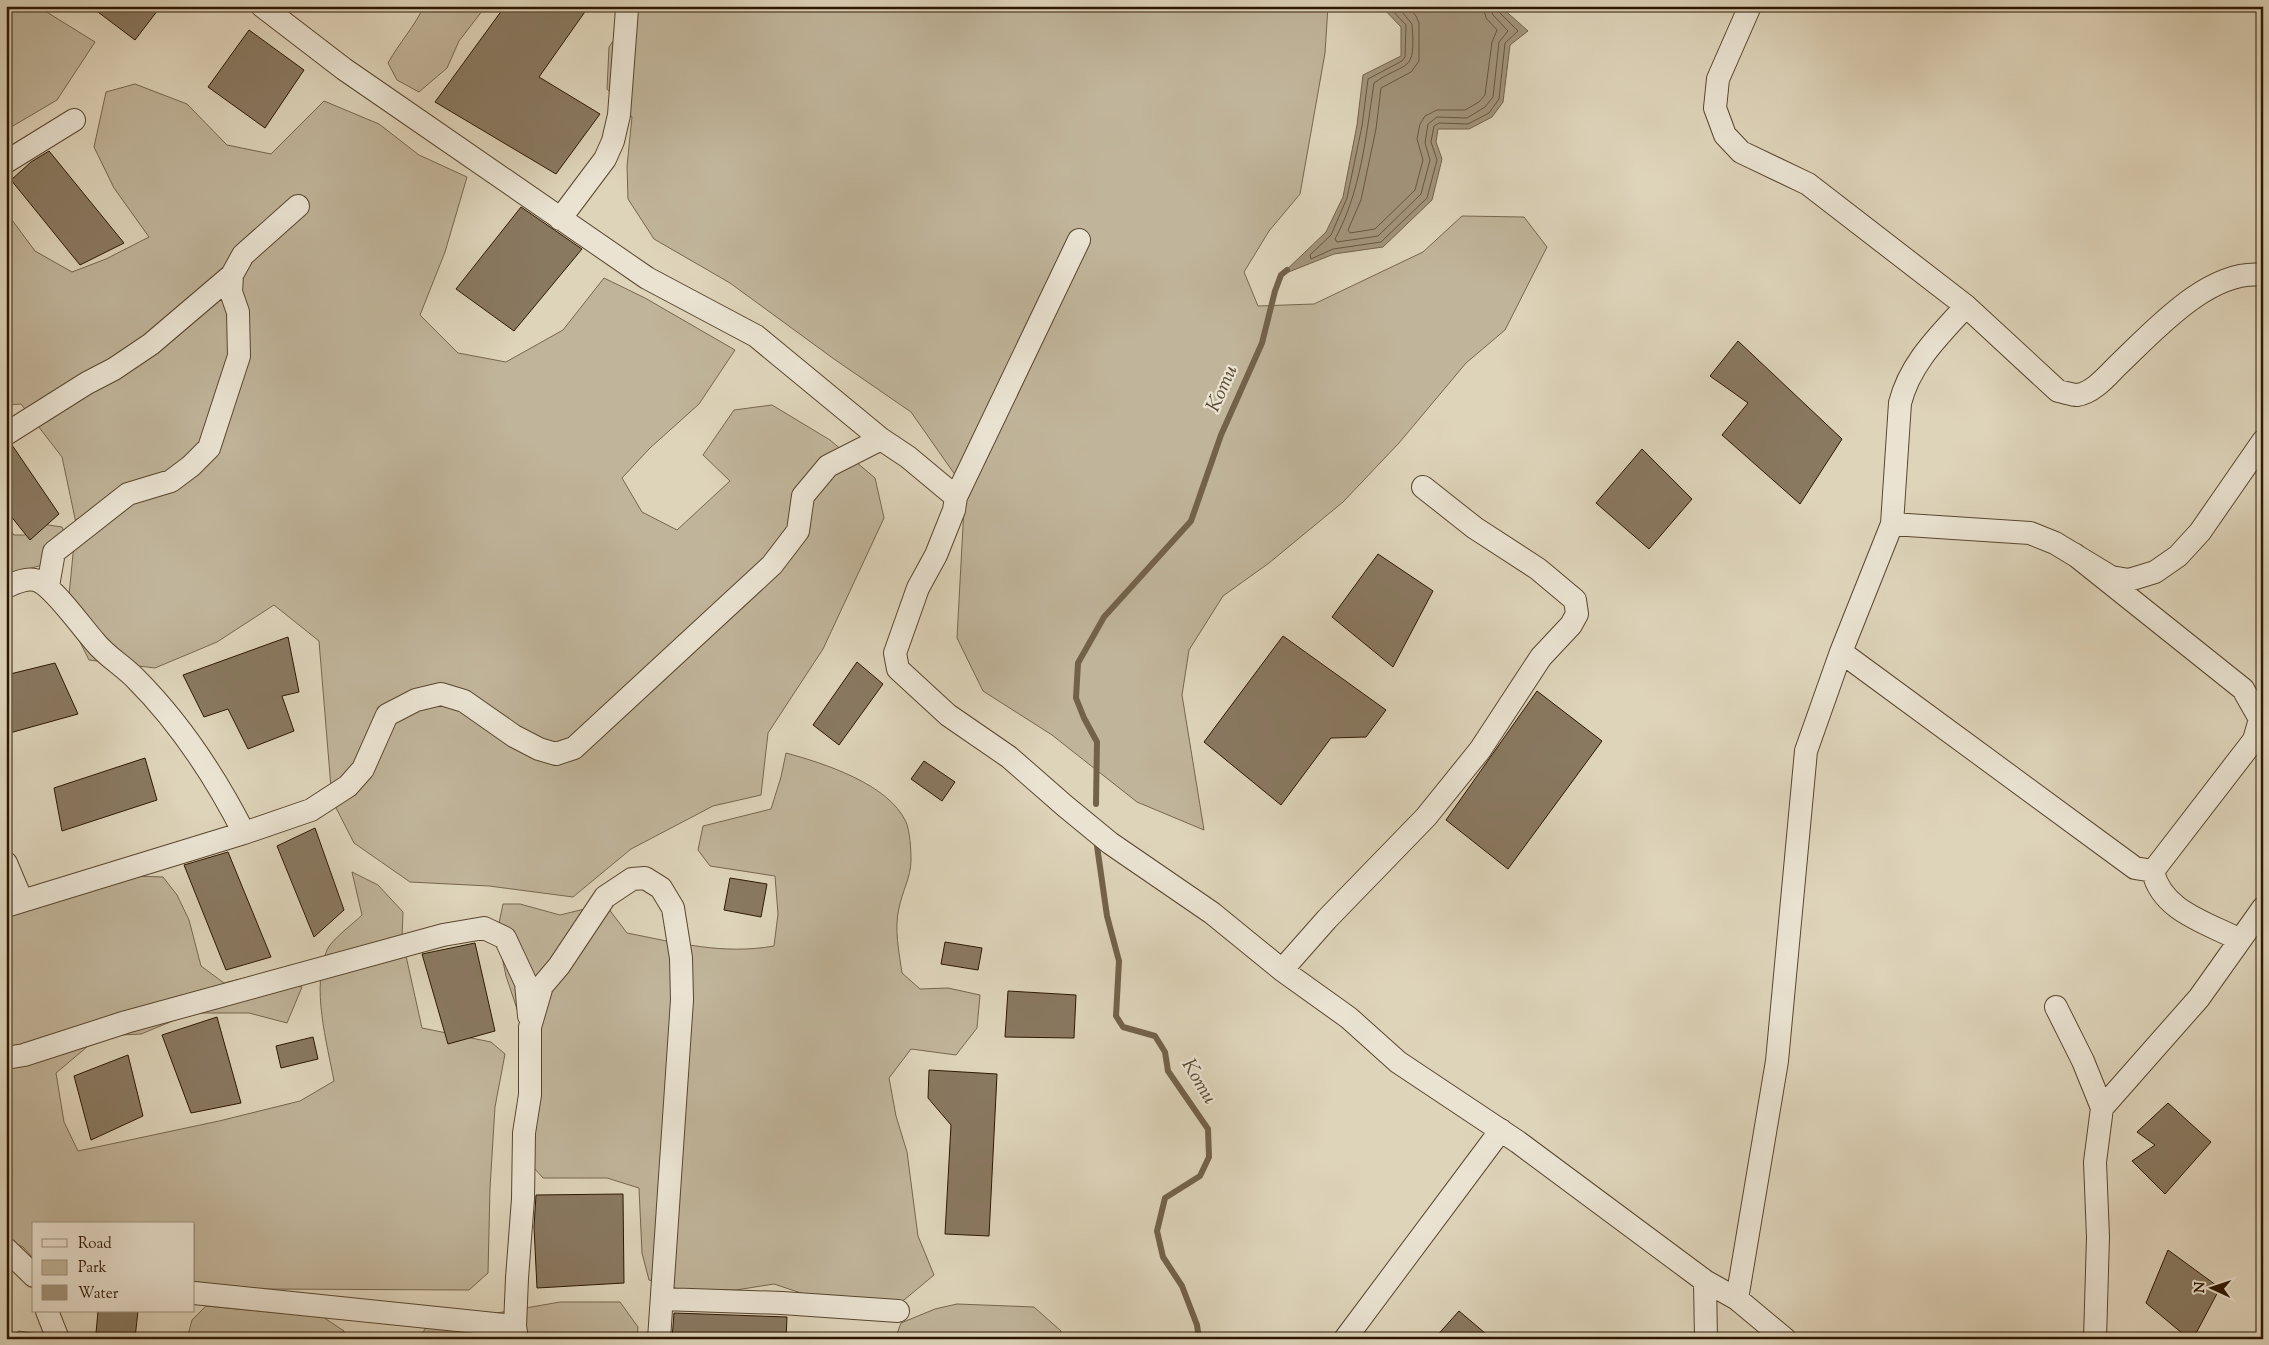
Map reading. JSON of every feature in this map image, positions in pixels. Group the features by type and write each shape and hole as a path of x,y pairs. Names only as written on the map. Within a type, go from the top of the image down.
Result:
{"street":[{"path":"262,6 344,69 647,278 756,336 880,439 908,457 956,497"},
{"path":"1750,6 1718,78 1715,108 1725,135 1741,152 1808,184 1966,306 2058,390 2077,395 2097,385 2167,318 2212,285 2248,273 2263,275"},
{"path":"560,219 604,159 613,141 619,115 626,7"},
{"path":"6,162 74,120"},
{"path":"6,434 87,383 114,369 151,344 232,275 243,255 298,206"},
{"path":"1079,240 956,497 954,510 936,555 918,588 895,653 898,669 948,715 1009,757 1110,842 1212,913 1282,970 1349,1018 1398,1062 1500,1130 1705,1282 1737,1299 1785,1339"},
{"path":"48,586 54,552 128,494 171,481 191,466 209,448 239,356 238,312 231,292 232,275"},
{"path":"1737,1299 1777,1060 1806,751 1841,652 1892,524 1900,403 1904,385 1920,357 1966,306"},
{"path":"6,863 14,903 244,833 311,810 348,786 363,769 387,715 416,700 441,694 464,701 514,736 539,749 556,754 574,748 772,565 798,531 803,496 828,466 880,439"},
{"path":"1892,524 2030,533 2055,543 2111,577 2129,580 2155,572 2178,556 2200,532 2263,441"},
{"path":"1282,970 1340,905 1426,817 1480,750 1542,657 1571,625 1577,614 1575,600 1538,569 1475,528 1423,487"},
{"path":"2074,554 2243,690 2260,719 2254,740 2153,871 2155,884 2161,894 2171,903 2188,914 2240,940"},
{"path":"6,587 24,580 36,580 48,586 97,645 134,677 159,704 226,799 244,833"},
{"path":"1841,652 2135,868 2153,871"},
{"path":"530,1027 542,986 559,966 605,897 632,879 645,878 661,888 673,908 681,958 682,1000 658,1339"},
{"path":"2102,1108 2199,998 2263,908"},
{"path":"6,1058 24,1055 126,1022 416,942 484,928 504,938 526,983 530,1027 530,1095 524,1133 523,1199 516,1332 195,1293"},
{"path":"2056,1007 2083,1061 2102,1108 2095,1162 2098,1237 2095,1339"},
{"path":"1345,1339 1500,1130"},
{"path":"6,1249 32,1274"},
{"path":"1705,1282 1706,1339"},
{"path":"662,1299 782,1302 898,1311"},
{"path":"47,1312 58,1339"}],"green space":[{"path":"6,6 37,6 95,42 57,100 6,130"},
{"path":"424,6 486,6 459,41 447,68 419,92 397,80 388,63"},
{"path":"637,6 1328,6 1325,53 1300,194 1269,231 1244,272 1258,306 1314,304 1423,252 1462,216 1524,217 1547,247 1505,330 1466,363 1399,443 1343,502 1269,563 1223,596 1189,650 1182,695 1204,830 1137,802 1052,735 983,691 957,638 965,489 911,412 834,359 730,283 654,239 628,199 627,166 632,117 607,89 609,47"},
{"path":"135,84 187,104 227,145 271,154 324,101 379,124 419,155 467,177 445,252 420,315 458,353 506,362 563,330 604,278 645,298 735,350 699,404 650,448 622,478 642,512 677,530 730,481 703,455 734,410 772,405 830,440 875,478 884,518 823,649 768,733 761,795 713,806 631,849 573,897 489,886 410,882 354,843 332,800 319,641 274,605 217,642 155,668 89,660 67,616 76,523 62,457 21,404 6,405 6,212 35,251 72,272 106,259 149,237 114,188 94,147 106,92"},
{"path":"6,524 14,535 25,535 42,524 62,527 68,540 46,564 6,575"},
{"path":"786,753 836,769 854,777 885,797 897,809 906,822 911,856 910,872 900,902 897,924 902,973 920,989 948,988 980,995 977,1028 956,1055 911,1049 889,1078 896,1116 907,1152 918,1236 934,1275 904,1300 879,1307 813,1297 774,1284 736,1290 682,1290 649,1280 642,1253 639,1188 607,1178 543,1178 526,1159 525,1033 506,976 497,933 503,904 520,904 560,915 605,904 627,933 700,947 737,949 774,946 778,914 775,876 710,866 698,850 703,826 771,809"},
{"path":"352,872 378,885 403,912 402,938 422,1028 491,1042 505,1054 495,1107 490,1188 488,1273 469,1290 263,1289 195,1282 195,1222 32,1222 32,1257 23,1247 6,1239 6,916 102,875 163,877 177,895 189,920 201,966 224,983 261,974 302,987 287,1023 249,1013 192,1013 141,1034 100,1036 56,1073 64,1122 78,1151 219,1121 300,1101 334,1081 324,1033 320,998 322,965 329,946 362,915"},
{"path":"560,1302 620,1302 638,1327 637,1339 418,1339 428,1325"},
{"path":"957,1304 1034,1307 1061,1331 1060,1339 895,1339 901,1323 935,1309"},
{"path":"206,1306 323,1317 344,1331 344,1339 187,1339 192,1320"},
{"path":"19,1331 38,1334 42,1339 7,1339"}],"water":[{"path":"1381,6 1500,6 1528,31 1510,45 1503,102 1492,117 1469,129 1438,129 1436,142 1442,159 1432,200 1383,247 1334,254 1281,275 1326,232 1343,197 1357,125 1363,75 1401,56 1401,27"}],"building":[{"path":"90,6 161,6 135,40"},
{"path":"505,6 589,6 539,77 600,114 556,174 435,102"},
{"path":"249,30 304,70 265,128 208,87"},
{"path":"49,151 124,243 80,265 11,180 31,162"},
{"path":"521,207 582,249 514,331 456,289"},
{"path":"1738,341 1842,439 1800,504 1722,435 1748,403 1710,376"},
{"path":"12,445 59,514 30,540 6,510 6,447"},
{"path":"1642,449 1692,499 1649,549 1596,503"},
{"path":"1378,554 1433,591 1393,667 1332,617"},
{"path":"1283,636 1386,710 1366,737 1331,738 1281,805 1204,742"},
{"path":"288,637 299,692 282,696 294,731 248,749 228,709 204,717 183,675"},
{"path":"857,662 883,684 839,745 813,725"},
{"path":"55,663 78,714 6,734 6,675"},
{"path":"1537,691 1602,741 1508,869 1446,820"},
{"path":"145,758 157,800 62,831 54,788"},
{"path":"924,761 955,782 942,801 911,779"},
{"path":"315,828 344,910 314,937 277,846"},
{"path":"228,852 271,957 226,970 184,865"},
{"path":"730,878 767,884 761,917 724,910"},
{"path":"945,942 982,948 978,970 941,964"},
{"path":"475,943 495,1031 448,1044 422,954"},
{"path":"1008,991 1076,995 1074,1038 1005,1037"},
{"path":"217,1017 241,1103 191,1113 162,1035"},
{"path":"313,1037 318,1059 281,1068 276,1046"},
{"path":"128,1055 143,1116 91,1140 74,1076"},
{"path":"929,1070 997,1074 989,1236 945,1234 951,1125 928,1098"},
{"path":"2168,1103 2211,1142 2165,1194 2132,1161 2155,1145 2137,1132"},
{"path":"623,1194 624,1283 537,1288 534,1227 536,1195"},
{"path":"2168,1250 2220,1288 2193,1339 2189,1339 2146,1303"},
{"path":"1459,1311 1492,1339 1434,1339"},
{"path":"98,1312 138,1312 135,1338 96,1333"},
{"path":"674,1313 787,1317 786,1339 672,1339"}],"waterway":[{"name":"Komu","path":"1096,804 1097,742 1076,698 1078,663 1104,617 1191,521 1221,435 1262,343 1281,275 1287,270"},
{"name":"Komu","path":"1096,839 1107,916 1119,961 1116,1016 1123,1027 1155,1036 1165,1052 1168,1071 1208,1129 1209,1157 1200,1176 1165,1198 1157,1231 1163,1257 1182,1286 1197,1325 1199,1339"}]}
